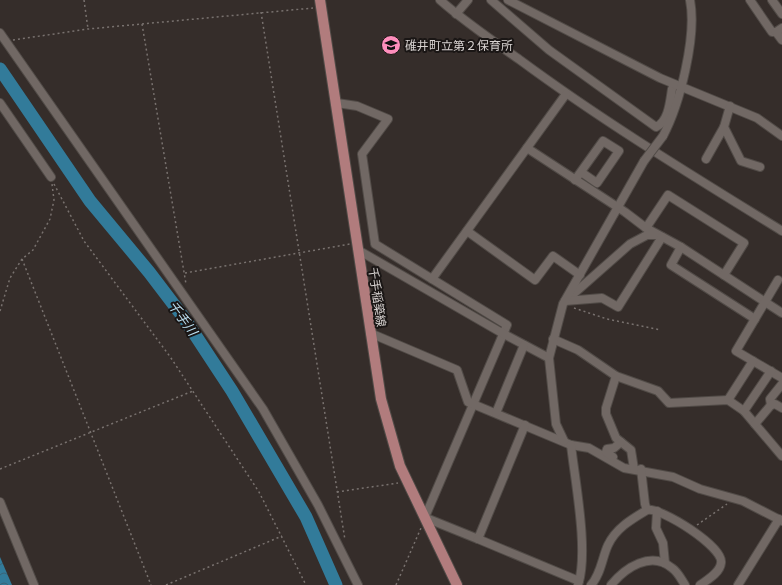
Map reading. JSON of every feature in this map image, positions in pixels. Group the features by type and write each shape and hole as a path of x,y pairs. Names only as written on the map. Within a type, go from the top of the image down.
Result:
{"main road":[{"name":"千手稲築線","path":"321,4 381,399 400,466 458,585"}],"street":[{"path":"440,0 456,14 566,94 644,146 782,231"},
{"path":"456,14 468,0"},
{"path":"491,0 549,50 656,127 664,120 669,107 672,89"},
{"path":"508,0 587,39 641,68 757,118 782,136"},
{"path":"337,103 357,106 388,119 362,154 375,244 506,325 426,518 578,583 582,570 580,514 567,443 560,436 556,424 550,358 553,339 564,303 616,208 662,136 674,111 688,55 691,13 690,0"},
{"path":"750,0 772,32 779,30 782,40"},
{"path":"772,0 782,14"},
{"path":"0,33 263,408 318,504 358,585"},
{"path":"432,279 566,94"},
{"path":"0,103 51,177"},
{"path":"706,159 724,127 730,106"},
{"path":"724,127 741,161 760,167"},
{"path":"575,180 603,141 619,151 597,184 581,172"},
{"path":"527,148 646,228 681,247 782,313"},
{"path":"646,228 668,195 744,243 724,275"},
{"path":"467,231 535,280 553,256 580,275"},
{"path":"564,303 630,244 647,235 660,236"},
{"path":"564,303 602,298 618,308 660,236"},
{"path":"358,247 502,334 550,358"},
{"path":"681,247 671,265 755,319"},
{"path":"778,280 736,351 782,378"},
{"path":"370,333 457,370 468,402 472,404 567,443 589,448 628,469 637,469 674,477 700,489 753,504 780,520 738,585"},
{"path":"553,339 578,350 616,376 658,391 670,403 728,400 744,411 782,456"},
{"path":"496,413 524,345"},
{"path":"728,400 753,361"},
{"path":"744,411 770,371"},
{"path":"616,376 606,408 606,414 613,433 631,450 647,510"},
{"path":"771,405 770,399 782,384"},
{"path":"755,424 771,405 776,404 782,408"},
{"path":"478,539 526,425"},
{"path":"619,465 617,460 606,452 607,449 614,448 621,442"},
{"path":"0,502 34,585"},
{"path":"591,585 597,577 608,545 613,536 626,523 651,509 691,530 712,546 721,559 718,570 700,585"},
{"path":"656,511 656,528 662,543 665,563"},
{"path":"611,585 619,575 636,563 646,561 665,563 672,567 685,585"}],"path":[{"path":"84,0 88,29"},
{"path":"5,41 88,29 261,12 321,4"},
{"path":"261,12 298,252 345,539 344,555"},
{"path":"142,24 184,273 298,252 358,247"},
{"path":"0,310 10,278 22,259 33,250 50,219 54,200 51,177"},
{"path":"51,177 84,241 146,323 193,391 259,492 306,585"},
{"path":"22,259 90,434 152,585"},
{"path":"564,303 607,319 661,330"},
{"path":"0,469 90,434 193,391"},
{"path":"337,492 408,481"},
{"path":"691,530 720,510 732,498"},
{"path":"396,585 426,518"},
{"path":"166,585 282,536"}],"water":[{"path":"0,557 12,585 0,585"}],"waterway":[{"name":"千手川","path":"0,69 90,201 149,272 184,318 232,391 306,517 336,585"}],"place":[{"name":"碓井町立第２保育所","path":"391,45"}]}
